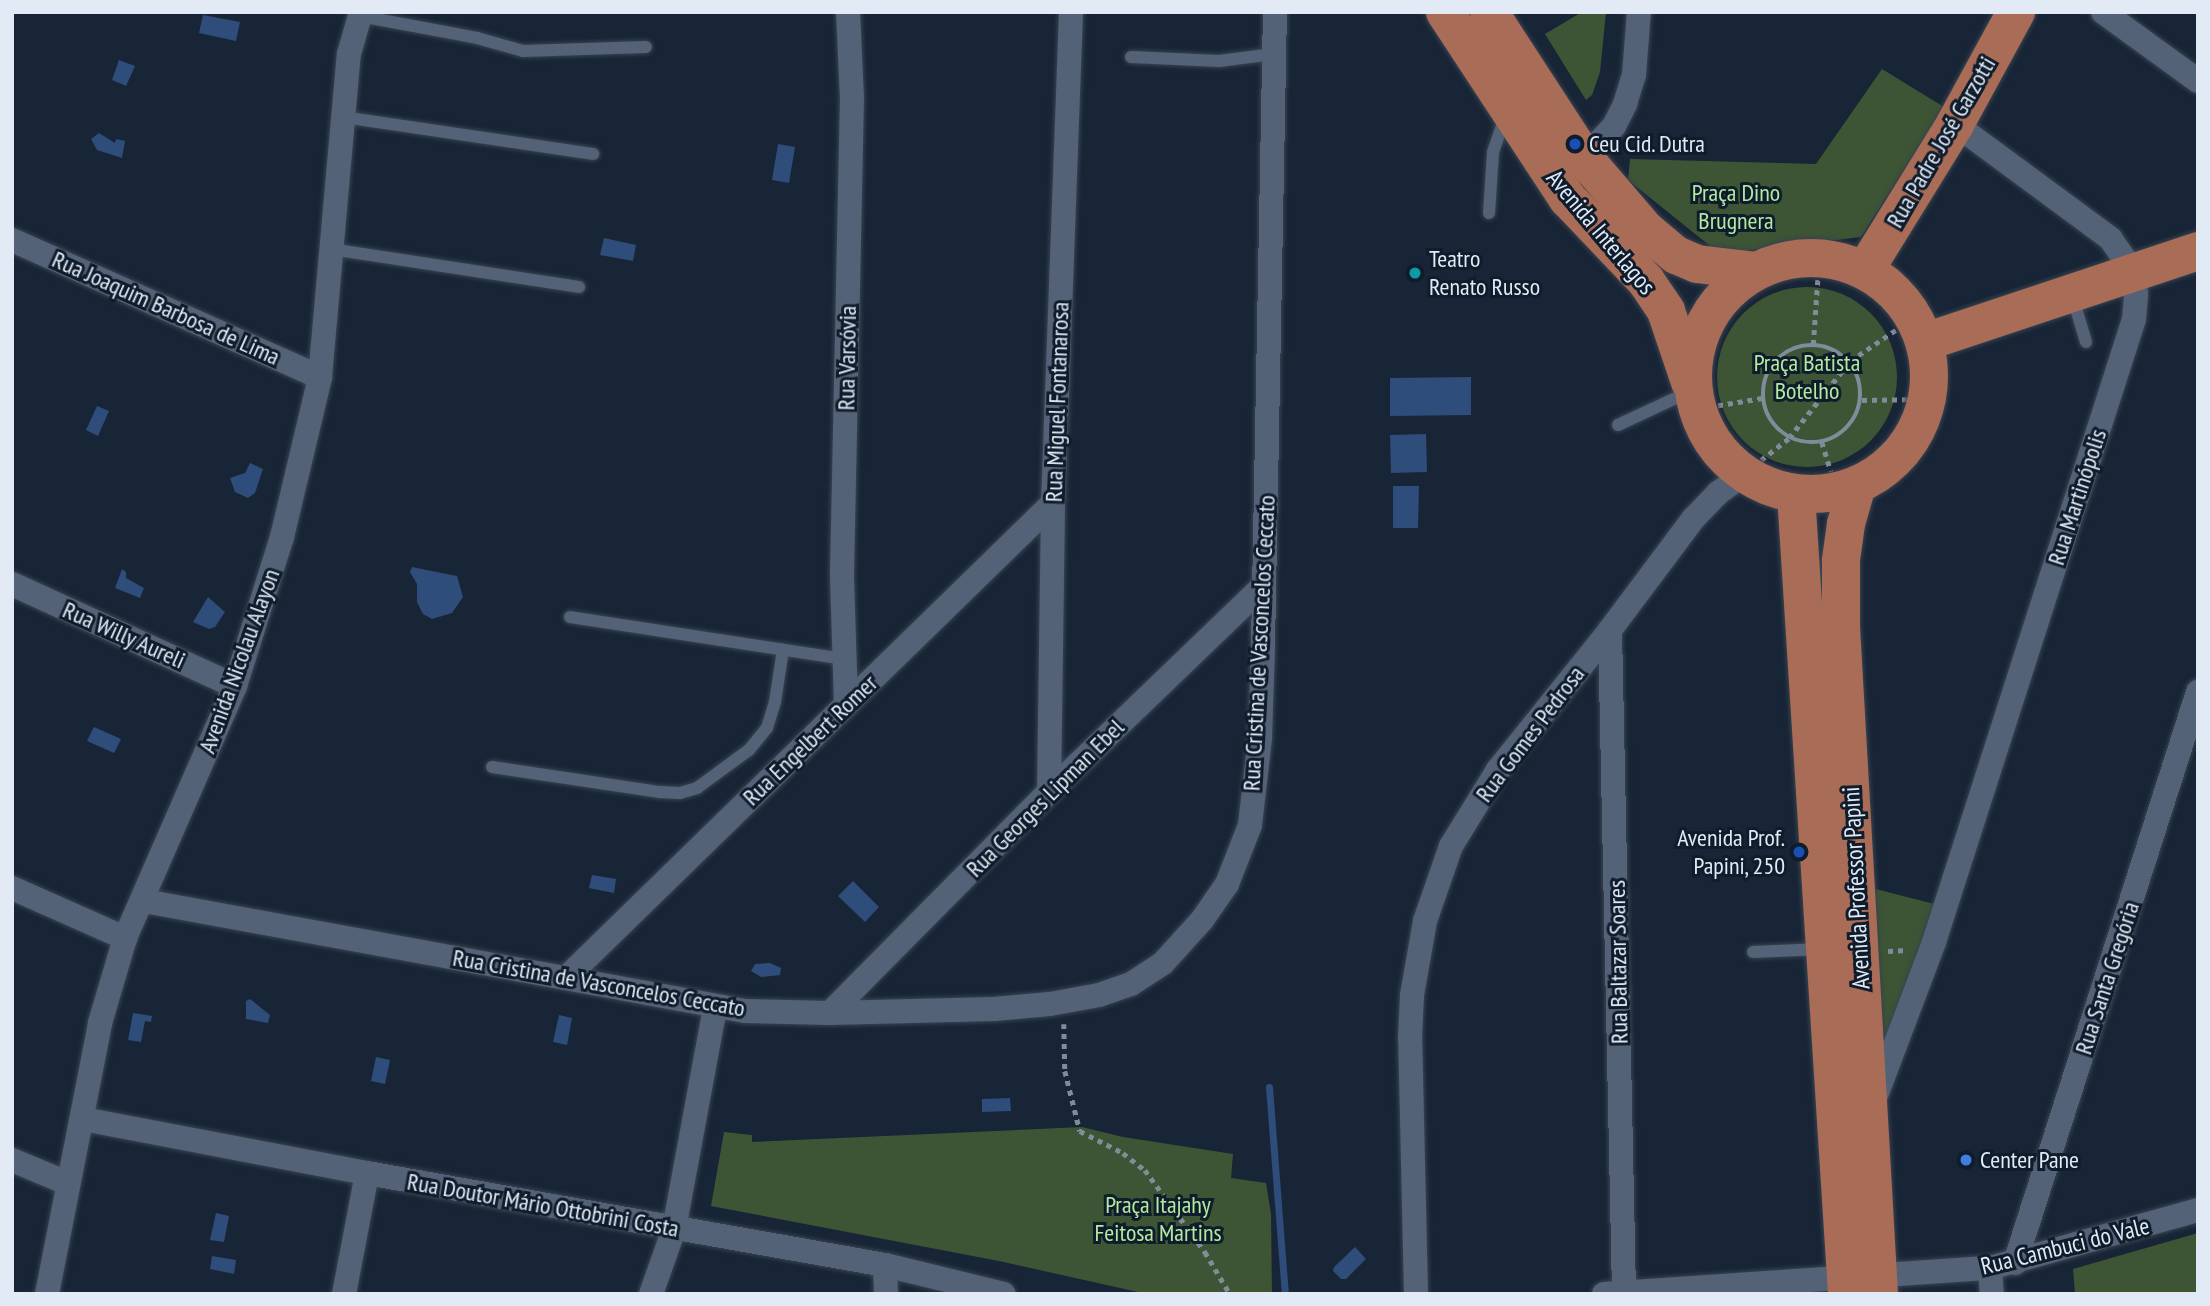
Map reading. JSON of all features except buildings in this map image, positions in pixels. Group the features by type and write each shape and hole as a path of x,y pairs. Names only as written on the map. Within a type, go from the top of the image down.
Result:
{"main road":[{"name":"Avenida Interlagos","path":"1445,12 1568,199 1646,281 1666,311 1696,400"},
{"name":"Avenida Interlagos","path":"1489,12 1584,158 1619,201 1676,255 1714,268 1756,271"},
{"name":"Rua Padre José Garzotti","path":"1865,270 1955,124 2016,12"},
{"path":"1919,330 2071,292 2198,251"},
{"path":"1829,258 1865,270 1903,299 1919,330 1930,384 1918,426 1893,461 1847,488 1796,494 1769,487 1744,474 1719,451 1702,423 1696,400 1695,355 1706,321 1727,293 1756,271 1792,259 1829,258"},
{"name":"Avenida Professor Papini","path":"1842,947 1841,561 1847,488"},
{"name":"Avenida Professor Papini","path":"1796,494 1842,947 1862,1286"},
{"name":"Avenida Professor Papini","path":"1846,1006 1870,1112 1862,1286"}],"street":[{"name":"Rua Varsóvia","path":"845,704 842,574 852,99 848,12"},
{"name":"Rua Miguel Fontanarosa","path":"1049,792 1053,503 1071,12"},
{"name":"Rua Cristina de Vasconcelos Ceccato","path":"144,901 567,977 715,1007 830,1013 994,1009 1063,1002 1131,984 1163,963 1202,920 1227,884 1250,825 1259,738 1264,585 1275,12"},
{"path":"1584,158 1614,126 1625,104 1634,75 1639,12"},
{"path":"2103,12 2198,81"},
{"name":"Avenida Nicolau Alayon","path":"47,1294 100,1023 125,938 144,901 235,686 282,537 320,377 349,54 361,14"},
{"path":"1955,124 2111,239 2133,271"},
{"name":"Rua Joaquim Barbosa de Lima","path":"12,240 320,377"},
{"name":"Rua Martinópolis","path":"1870,1112 1934,942 2134,319 2136,294 2133,271"},
{"name":"Rua Gomes Pedrosa","path":"1416,1294 1410,1038 1412,995 1425,921 1451,846 1498,770 1610,630 1693,519 1718,493 1744,474"},
{"name":"Rua Engelbert Romer","path":"567,977 1053,503"},
{"name":"Rua Willy Aureli","path":"12,584 235,686"},
{"name":"Rua Georges Lipman Ebel","path":"830,1013 1049,792 1264,585"},
{"name":"Rua Baltazar Soares","path":"1610,630 1618,1293"},
{"name":"Rua Santa Gregória","path":"2015,1263 2198,692"},
{"path":"12,888 125,938"},
{"path":"651,1294 674,1229 715,1007"},
{"name":"Rua Doutor Mário Ottobrini Costa","path":"83,1119 674,1229 886,1265 1004,1294"},
{"path":"12,1160 67,1183"},
{"path":"344,1294 367,1173"},
{"name":"Rua Cambuci do Vale","path":"1618,1293 1862,1286 1990,1268 2198,1210"},
{"path":"886,1265 886,1294"},
{"path":"1990,1268 1992,1294"}],"lane":[{"path":"361,14 477,38 523,51 646,47"},
{"path":"1131,57 1219,61 1274,54"},
{"path":"1489,213 1493,152 1507,110"},
{"path":"343,117 593,154"},
{"path":"331,249 579,286"},
{"path":"2071,292 2086,342"},
{"path":"1618,425 1696,400"},
{"path":"569,617 844,659"},
{"path":"492,767 660,792 680,793 697,788 749,750 767,728 775,702 783,650"},
{"path":"1753,952 1842,947"}],"path":[{"path":"1813,345 1819,259"},
{"path":"1744,474 1790,438 1850,361 1919,330"},
{"path":"1805,344 1830,347 1850,361 1860,379 1862,400 1855,419 1841,434 1822,442 1805,443 1790,438 1770,422 1762,398 1766,373 1782,354 1805,344"},
{"path":"1696,400 1762,398"},
{"path":"1862,400 1926,399"},
{"path":"1822,442 1847,488"},
{"path":"1842,947 1898,953 1934,942"},
{"path":"1063,1002 1065,1071 1080,1131 1123,1153 1145,1170 1205,1252 1230,1294"}],"green space":[{"path":"1582,12 1606,12 1600,72 1592,95 1586,100 1545,34"},
{"name":"Praça Dino Brugnera","path":"1882,69 1944,107 1861,237 1720,254 1628,180 1630,159 1816,164"},
{"name":"Praça Batista Botelho","path":"1807,287 1841,294 1871,313 1890,343 1897,377 1890,411 1871,441 1841,460 1807,467 1773,460 1743,441 1724,411 1717,377 1724,343 1743,313 1773,294"},
{"path":"1868,887 1938,905 1887,1048 1878,1032"},
{"name":"Praça Itajahy Feitosa Martins","path":"1082,1127 1123,1137 1233,1154 1231,1178 1266,1183 1271,1214 1272,1294 1147,1294 999,1261 711,1206 724,1132 752,1135 752,1142"},
{"path":"2198,1233 2198,1294 2075,1294 2073,1269"}],"water":[{"path":"203,15 240,22 236,41 199,33"},
{"path":"119,60 135,66 126,86 112,80"},
{"path":"99,133 115,143 116,139 125,141 122,158 97,150 91,139"},
{"path":"778,144 795,147 789,183 772,180"},
{"path":"604,238 636,245 633,261 600,255"},
{"path":"1471,377 1471,415 1390,416 1390,378"},
{"path":"97,406 109,411 98,436 86,430"},
{"path":"1426,434 1427,472 1391,473 1390,435"},
{"path":"250,463 263,469 255,493 248,498 235,492 230,478 245,473"},
{"path":"1393,486 1419,486 1418,528 1393,528"},
{"path":"412,567 457,576 463,597 452,613 432,619 423,614 417,602 417,584 410,572"},
{"path":"122,569 126,572 126,578 144,588 140,598 115,588"},
{"path":"208,597 225,612 215,627 209,629 193,622"},
{"path":"94,727 121,739 114,753 87,741"},
{"path":"592,875 616,879 614,893 589,888"},
{"path":"853,881 879,907 865,922 838,896"},
{"path":"770,963 781,968 780,975 761,977 751,971 755,964"},
{"path":"250,999 270,1015 268,1023 246,1019 246,1001"},
{"path":"133,1013 152,1016 151,1022 145,1021 141,1042 128,1040"},
{"path":"559,1015 572,1018 567,1045 553,1042"},
{"path":"376,1057 390,1060 385,1084 371,1081"},
{"path":"1010,1098 1011,1111 982,1112 982,1099"},
{"path":"216,1213 229,1216 224,1242 210,1240"},
{"path":"1355,1247 1366,1259 1346,1279 1341,1279 1333,1271 1334,1267"},
{"path":"212,1256 236,1260 234,1274 210,1269"}],"waterway":[{"path":"1269,1087 1285,1294"}],"place":[{"name":"Ceu Cid. Dutra","path":"1575,144"},
{"name":"Teatro Renato Russo","path":"1415,273"},
{"name":"Avenida Prof. Papini, 250","path":"1799,852"},
{"name":"Center Pane","path":"1966,1160"}]}
